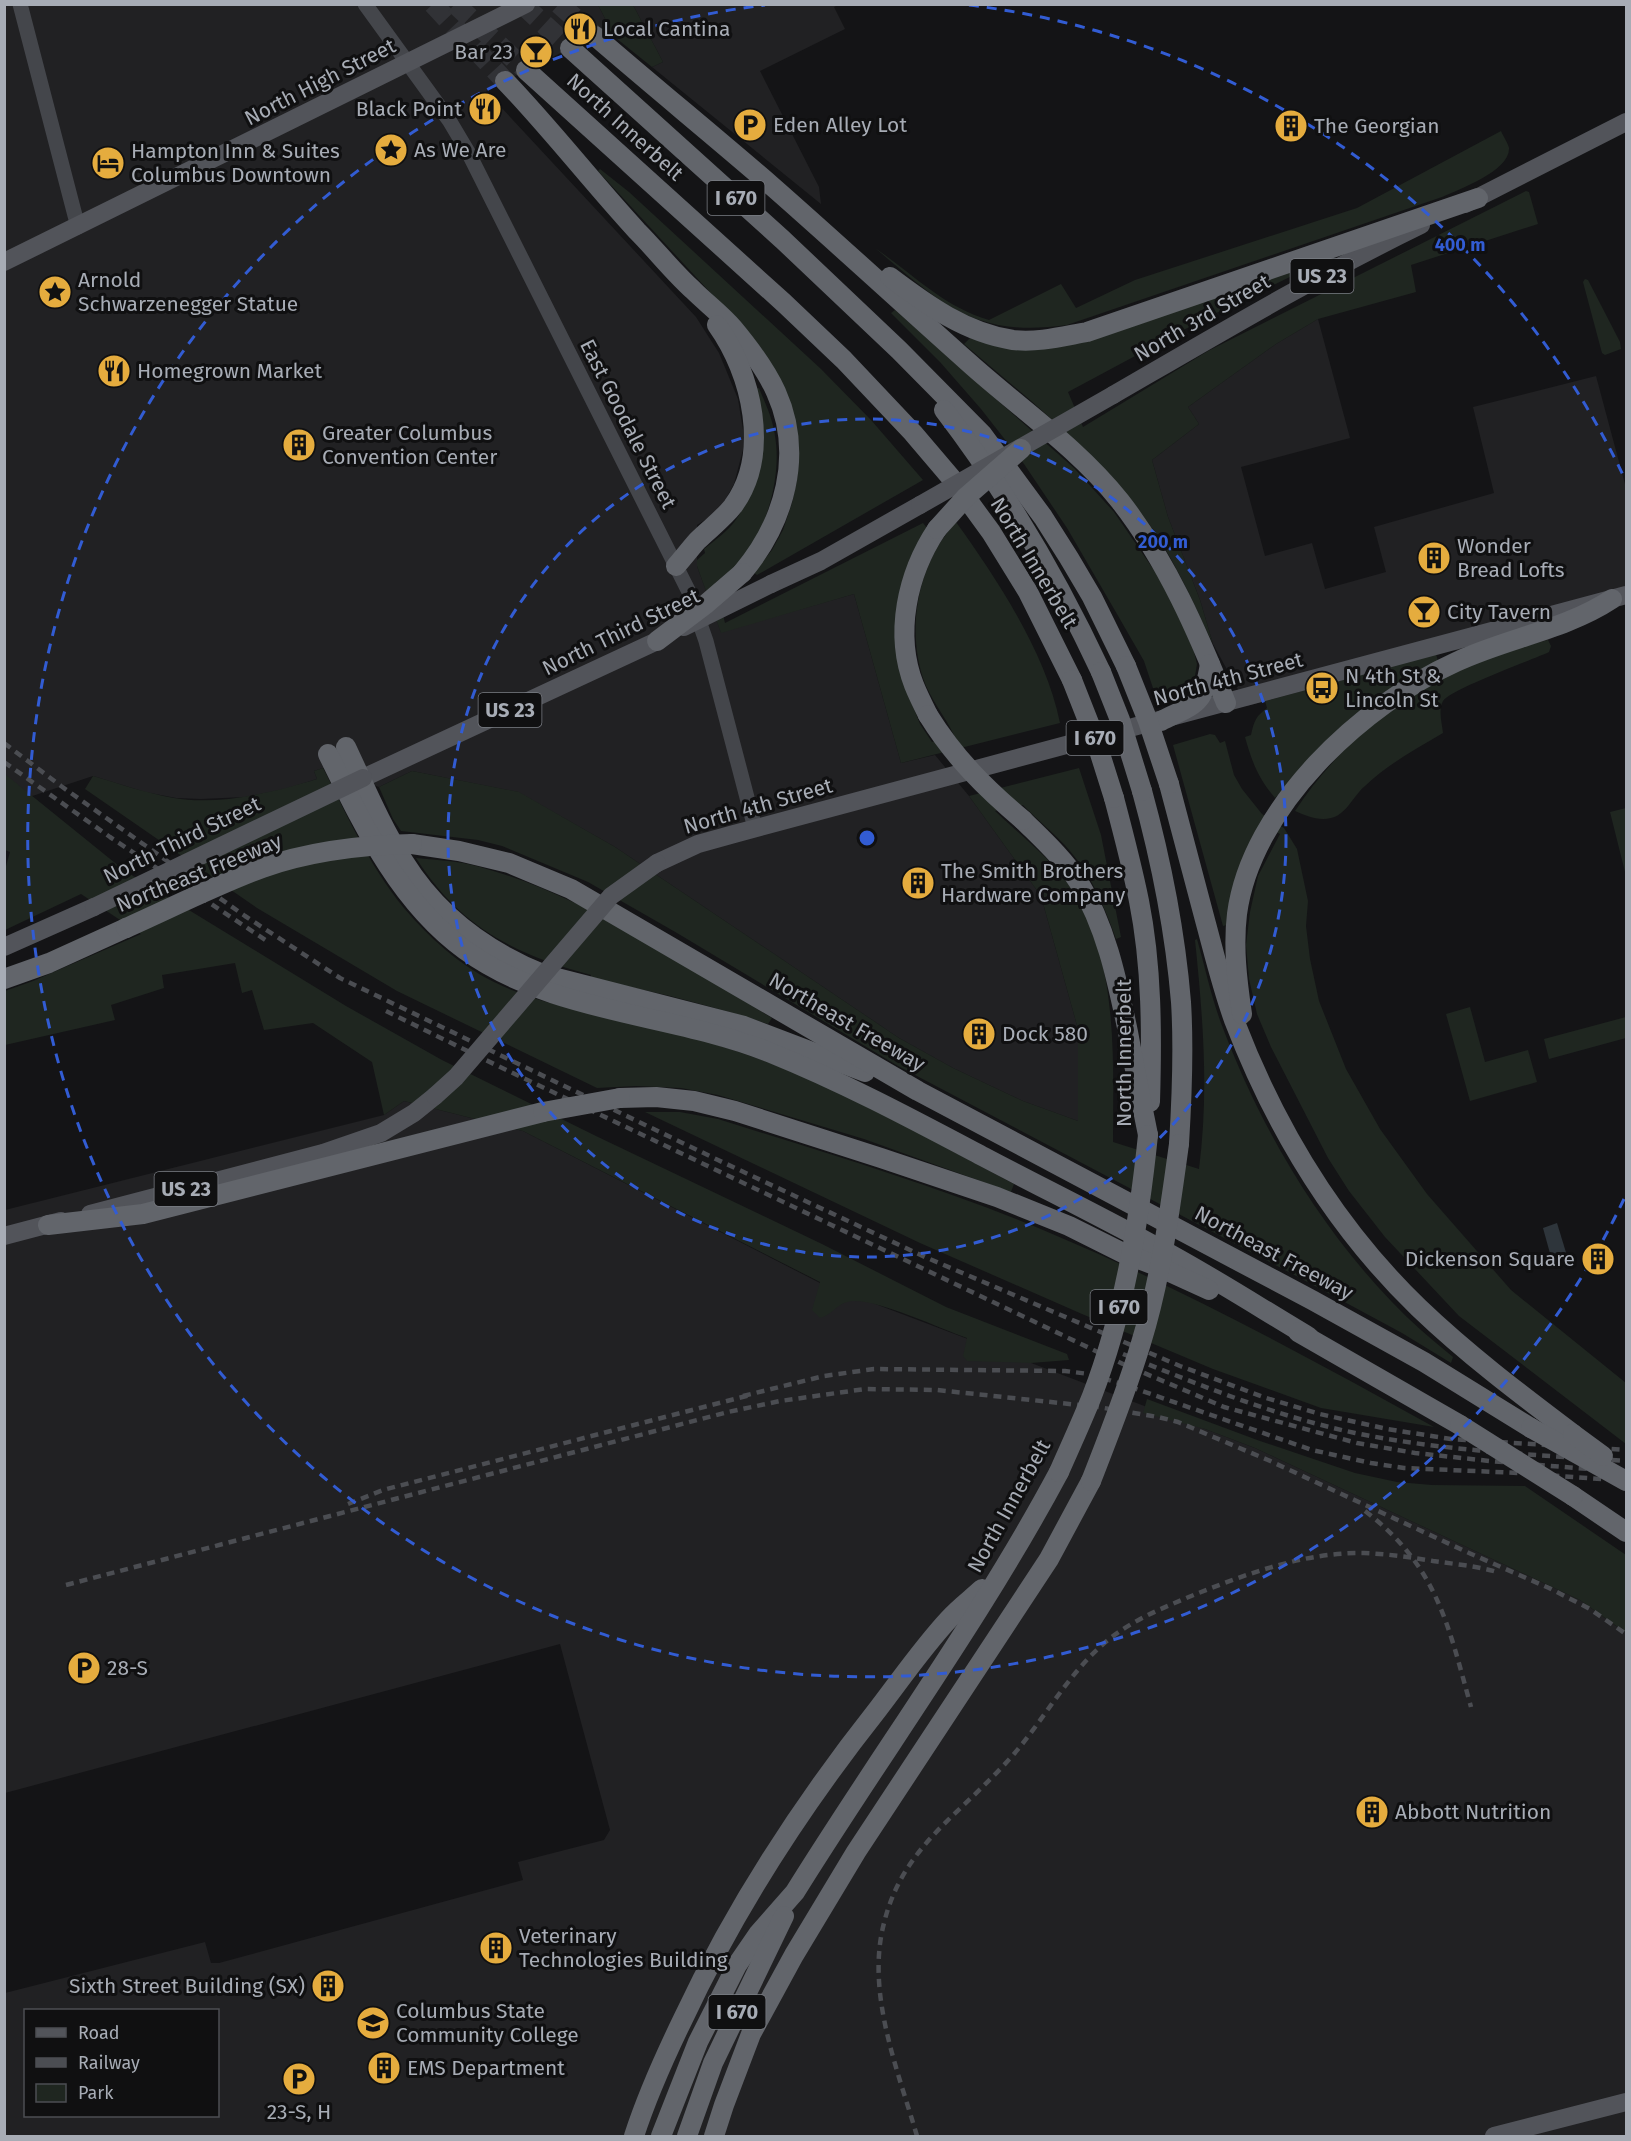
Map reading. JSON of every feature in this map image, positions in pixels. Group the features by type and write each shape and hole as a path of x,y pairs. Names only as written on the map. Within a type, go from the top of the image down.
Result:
{"highway":[{"path":"595,36 771,186 1089,468 1119,500 1170,578 1226,704"},
{"name":"North Innerbelt","path":"570,48 783,240 899,350 982,434 1043,517 1092,597 1126,666 1148,721 1169,784 1223,986 1248,1052"},
{"name":"North Innerbelt","path":"526,70 844,360 913,433 953,480 991,532 1028,592 1072,680 1096,741 1114,798 1139,903 1148,977 1152,1048 1148,1135 1134,1240 1117,1316 1092,1395 1059,1472 1037,1514 1001,1572 795,1892 759,1933 737,1965 698,2042 661,2136"},
{"path":"505,81 605,196 691,289 732,327 776,391 783,411 790,457 788,480 770,534 755,557 733,581 657,641"},
{"path":"771,186 920,299 955,321 992,335 1015,340 1041,340 1087,332 1478,198"},
{"path":"676,566 734,505 752,464 755,438 747,386 735,357 723,332 691,289"},
{"name":"North Innerbelt","path":"714,2136 751,2034 774,1989 856,1852 1048,1559 1091,1481 1123,1401 1142,1340 1167,1233 1179,1144 1183,1073 1181,1003 1172,924 1156,844 1120,720 1101,672 1075,617 1042,557 976,452 899,350"},
{"path":"1021,448 966,497 937,530 919,561 907,597 904,640 913,684 927,715 944,741 965,766 1050,846 1077,881 1095,914 1109,951 1120,993 1148,1135"},
{"path":"1248,1052 1237,981 1235,944 1237,912 1256,852 1282,808 1305,778 1364,719 1407,688 1475,653 1583,616 1619,597"},
{"path":"1161,721 1194,704 1203,696 1210,664"},
{"path":"918,1091 744,1026 545,975 517,964 496,952 444,912 421,887 337,750 362,821 387,866 410,897 439,929 466,951 498,971 535,987 574,999 694,1028 763,1049 863,1094 1154,1245 1460,1425 1626,1532"},
{"name":"Northeast Freeway","path":"4,979 49,963 220,885 297,858 375,845 412,844 459,851 509,863 571,889 918,1091 1312,1300 1424,1362 1531,1428 1626,1481"},
{"name":"I 670","path":"1248,1052 1260,1081 1301,1160 1360,1244 1394,1282 1444,1331 1508,1385 1626,1474"},
{"path":"48,1225 143,1214 543,1112 620,1098 656,1097 694,1101 735,1111 997,1197 1069,1226 1309,1337"},
{"path":"634,2136 650,2089 717,1950 756,1882 854,1739 949,1620 1001,1572"},
{"name":"I 670","path":"687,2136 713,2062 795,1892"}],"main road":[{"name":"North High Street","path":"4,262 526,4"},
{"name":"North 3rd Street","path":"1021,448 1367,252 1626,122"},
{"name":"North Third Street","path":"4,948 657,641 821,561 1021,448"},
{"name":"North 4th Street","path":"4,1236 323,1153 381,1133 414,1113 456,1077 611,896 657,863 698,844 1619,597"},
{"path":"1494,2136 1626,2102"}],"street":[{"path":"20,4 78,227"},
{"name":"East Goodale Street","path":"364,4 449,120 468,152 689,592 706,641 755,828"}],"shaded area":[{"path":"4,5 598,5 610,28 486,91 696,317 719,353 738,399 745,442 734,484 719,511 697,525 697,566 721,632 854,594 901,763 935,755 969,796 1041,896 1078,1029 1078,1121 1023,1101 953,1068 899,1038 615,847 518,792 412,771 379,787 323,768 314,771 317,779 285,789 245,797 176,798 145,792 93,776 5,805"},
{"path":"633,5 838,5 834,7 845,29 760,71 819,187 821,204 652,67 663,62"},
{"path":"1318,319 1350,438 1241,467 1265,556 1312,543 1325,589 1386,572 1374,527 1494,493 1473,407 1596,376 1626,488 1626,602 1548,640 1498,654 1450,650 1247,706 1213,644 1200,600 1168,517 1152,460 1199,424 1188,407 1276,344"},
{"path":"404,1101 523,1131 820,1283 1255,1448 1580,1600 1626,1633 1626,2136 5,2136 5,1993 205,1942 211,1963 219,1963 523,1880 518,1862 604,1840 610,1830 560,1644 5,1793 5,1210 384,1115"},
{"path":"1557,1223 1568,1259 1559,1261 1551,1257 1543,1228"}],"green space":[{"path":"598,5 633,5 663,62 652,67 606,30 610,28"},
{"path":"1501,131 1509,148 1507,156 1493,172 1460,189 1067,325 1035,328 983,321 941,300 875,248 943,298 989,320 1061,284 1076,308 1135,280 1357,208"},
{"path":"600,169 629,192 821,369 871,420 923,480 757,575 754,573 772,550 783,530 797,480 798,456 744,329 598,171"},
{"path":"1526,191 1529,192 1538,224 1411,265 1416,292 1318,319 1276,344 1188,407 1199,424 1152,460 1168,517 1200,600 1213,644 1180,575 1151,527 1121,488 1079,444 964,344 970,338 1014,348 1302,266 1304,270 1206,318 1068,392 1083,427 1208,351"},
{"path":"1585,279 1588,280 1620,342 1621,349 1605,355 1602,353 1583,282"},
{"path":"895,310 1074,468 1114,512 1160,579 1180,618 1193,648 1197,664 1195,676 1181,687 1156,697 1144,661 1067,528 1024,464 940,362 891,313"},
{"path":"759,388 771,417 775,436 777,451 774,485 765,520 749,550 715,583 725,623 923,523 927,528 910,559 901,588 904,684 920,724 932,742 954,735 923,678 918,658 916,616 919,596 933,556 943,538 956,522 1003,592 1032,644 1044,670 1060,723 901,763 854,594 721,633 697,566 697,560 705,553 704,549 735,521 745,506 758,474 763,440 763,423 756,389"},
{"path":"1548,640 1551,646 1549,652 1476,682 1443,701 1441,717 1443,733 1402,757 1374,778 1341,813 1322,819 1295,811 1335,760 1358,737 1410,696 1468,665 1499,653"},
{"path":"1436,654 1438,661 1382,694 1343,725 1275,798 1256,769 1245,737 1251,735 1256,719 1267,708 1265,701"},
{"path":"1210,734 1215,735 1220,743 1225,741 1234,775 1242,789 1262,814 1284,828 1297,849 1308,901 1306,926 1319,1001 1346,1069 1380,1129 1427,1194 1511,1290 1626,1383 1626,1444 1459,1316 1385,1237 1349,1191 1328,1158 1271,1047 1257,1014 1249,979 1246,945 1250,912 1258,876 1280,834 1261,824 1243,861 1227,925 1223,926 1173,745"},
{"path":"323,768 362,845 397,900 438,944 481,975 508,989 542,1001 701,1040 802,1076 894,1120 1014,1184 1011,1192 864,1139 718,1095 681,1088 636,1086 597,1088 397,991 257,908 85,789 93,776 174,798 228,799 283,789 317,779 314,771"},
{"path":"1079,768 1101,835 1121,937 1116,939 1091,882 1078,861 1059,839 1023,805 995,811 1046,858 1064,878 1087,917 1106,979 1110,1012 1113,1142 1199,1169 1204,1083 1195,940 1197,939 1217,1013 1236,1061 1272,1136 1293,1172 1339,1240 1365,1272 1407,1317 1453,1357 1451,1363 1402,1333 1300,1278 898,1066 588,882 502,846 478,840 401,831 379,787 412,771 519,792 615,847 899,1038 953,1068 1023,1101 1078,1121 1078,1029 1041,896 969,796"},
{"path":"5,774 125,871 346,1006 442,1060 822,1244 946,1307 1067,1354 1069,1360 1031,1363 967,1361 963,1356 967,1338 892,1309 863,1302 847,1302 820,1318 812,1310 820,1282 523,1131 404,1101 384,1115 372,1062 313,1023 264,1030 252,990 242,993 235,963 162,975 164,988 111,1005 115,1020 5,1045 5,991 141,934 81,894 5,930 4,873 10,852 5,850"},
{"path":"1626,808 1626,876 1610,812"},
{"path":"416,858 480,867 557,895 631,932 772,1018 768,1024 680,998 590,979 591,975 537,958 513,947 470,920 433,882"},
{"path":"1470,1007 1485,1062 1528,1050 1537,1082 1470,1101 1446,1014"},
{"path":"1626,1017 1626,1038 1549,1059 1544,1039"},
{"path":"645,1112 680,1112 718,1119 889,1173 1016,1219 1153,1279 1295,1351 1434,1427 1321,1408 1213,1369 920,1243"},
{"path":"1147,1399 1355,1473 1397,1482 1432,1485 1525,1486 1626,1555 1626,1633 1580,1600 1255,1448 1205,1429 1143,1413"}],"tunnel":[{"path":"433,4 505,81"},
{"path":"455,4 526,70"},
{"path":"522,4 570,48"},
{"path":"559,4 595,36"}],"railway":[{"path":"4,743 245,916 340,978 925,1257 1180,1366 1266,1398 1320,1414 1387,1429 1451,1439 1626,1450"},
{"path":"4,762 110,837 270,943"},
{"path":"386,1011 1123,1364 1224,1407 1357,1443 1415,1453 1626,1472"},
{"path":"1123,1354 1266,1409 1355,1433 1456,1448 1626,1461"},
{"path":"743,1396 824,1376 874,1369 1065,1371 1089,1374 1122,1384 1312,1450 1371,1463 1404,1468 1626,1481"},
{"path":"66,1585 728,1412 780,1401 865,1389 937,1390 1098,1407 1178,1422 1268,1460 1549,1588 1590,1609 1626,1634"},
{"path":"348,1504 383,1490 750,1395"},
{"path":"1365,1511 1409,1553 1424,1575 1446,1623 1471,1707"},
{"path":"917,2136 888,2038 879,1987 881,1937 888,1908 912,1861 928,1841 1017,1751 1066,1685 1093,1654 1118,1633 1161,1609 1236,1579 1299,1560 1342,1554 1373,1553 1465,1565 1497,1572"}],"place":[{"name":"Local Cantina","path":"580,29"},
{"name":"Bar 23","path":"536,52"},
{"name":"Black Point","path":"485,109"},
{"name":"Eden Alley Lot","path":"750,125"},
{"name":"The Georgian","path":"1291,126"},
{"name":"As We Are","path":"391,150"},
{"name":"Hampton Inn & Suites Columbus Downtown","path":"108,163"},
{"name":"Arnold Schwarzenegger Statue","path":"55,292"},
{"name":"Homegrown Market","path":"114,371"},
{"name":"Greater Columbus Convention Center","path":"299,445"},
{"name":"Wonder Bread Lofts","path":"1434,558"},
{"name":"City Tavern","path":"1424,612"},
{"name":"N 4th St & Lincoln St","path":"1322,688"},
{"name":"The Smith Brothers Hardware Company","path":"918,883"},
{"name":"Dock 580","path":"979,1034"},
{"name":"Dickenson Square","path":"1598,1259"},
{"name":"28-S","path":"84,1668"},
{"name":"Abbott Nutrition","path":"1372,1812"},
{"name":"Veterinary Technologies Building","path":"496,1948"},
{"name":"Sixth Street Building (SX)","path":"328,1986"},
{"name":"Columbus State Community College","path":"373,2023"},
{"name":"EMS Department","path":"384,2068"},
{"name":"23-S, H","path":"299,2079"}]}
